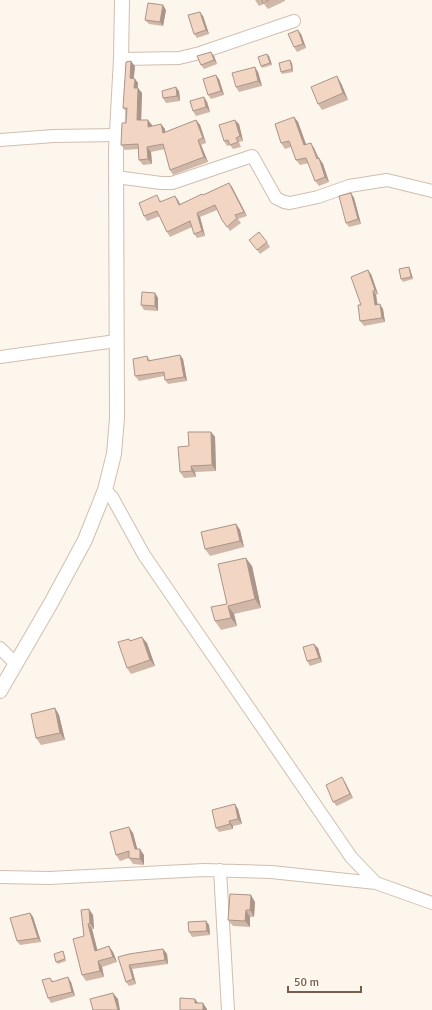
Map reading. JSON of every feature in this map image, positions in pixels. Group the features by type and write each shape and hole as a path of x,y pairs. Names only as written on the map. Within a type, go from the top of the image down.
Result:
{"street":[{"path":"0,691 85,540 105,490 114,454 117,418 116,134 121,59 122,0"},
{"path":"121,59 179,58 200,53 294,21"},
{"path":"0,140 54,136 116,134"},
{"path":"116,177 166,184 250,156 254,157 276,198 284,202 290,203 318,197 350,186 387,180 432,191"},
{"path":"0,356 116,341"},
{"path":"105,490 112,497 144,555 338,837 352,857 376,883"},
{"path":"0,648 16,664"},
{"path":"0,877 49,878 204,870 271,872 376,883 432,903"},
{"path":"220,870 228,1010"}],"building":[{"path":"262,0 269,0 263,3"},
{"path":"148,3 163,5 160,22 145,20"},
{"path":"200,12 206,30 194,34 188,15"},
{"path":"298,30 303,44 294,47 288,34"},
{"path":"211,52 214,60 201,65 197,56"},
{"path":"267,54 270,63 261,66 258,57"},
{"path":"290,60 292,69 281,72 279,63"},
{"path":"131,61 130,78 135,79 134,88 138,88 137,120 148,120 148,127 161,124 163,133 196,120 203,138 198,140 204,157 170,170 163,144 147,147 148,159 139,160 138,144 121,145 122,123 126,123 127,108 123,108 126,62"},
{"path":"255,67 258,81 236,87 232,73"},
{"path":"216,75 221,91 208,95 203,79"},
{"path":"337,76 343,93 318,104 311,87"},
{"path":"176,87 177,96 163,98 162,91"},
{"path":"204,97 206,107 193,111 190,101"},
{"path":"294,117 304,145 311,143 317,159 319,158 325,177 315,181 306,158 296,160 289,141 281,143 275,124"},
{"path":"235,120 240,136 236,138 238,142 230,145 228,140 224,141 219,125"},
{"path":"229,183 244,212 235,215 237,218 227,227 215,205 197,213 202,231 194,234 190,221 167,232 157,211 144,216 139,203 157,195 160,202 175,196 179,205"},
{"path":"351,193 358,219 346,223 339,196"},
{"path":"259,232 267,242 257,250 249,240"},
{"path":"409,267 411,277 401,279 399,269"},
{"path":"368,270 375,290 373,291 375,305 380,304 382,318 360,321 358,305 361,305 351,277"},
{"path":"142,292 155,293 155,306 141,305"},
{"path":"180,355 184,377 165,380 164,372 135,376 133,359 147,356 148,361"},
{"path":"188,432 211,432 212,465 191,466 192,471 180,472 178,447 189,446"},
{"path":"236,524 240,541 205,549 201,532"},
{"path":"246,558 255,599 228,606 231,618 215,621 211,607 227,604 218,564"},
{"path":"142,637 150,660 127,668 118,642 129,639 130,641"},
{"path":"314,644 319,658 307,661 303,647"},
{"path":"55,708 60,733 36,738 31,714"},
{"path":"342,777 350,794 333,802 326,785"},
{"path":"235,804 238,819 229,821 230,824 216,828 212,810"},
{"path":"129,827 135,849 140,849 140,859 129,858 129,851 116,855 110,832"},
{"path":"230,894 251,895 250,910 246,910 245,921 228,920"},
{"path":"89,909 90,923 88,924 95,951 109,946 113,957 98,961 100,971 82,975 73,939 84,936 81,910"},
{"path":"30,913 38,938 17,941 10,918"},
{"path":"206,921 207,931 189,932 188,922"},
{"path":"163,949 165,960 129,965 133,979 126,982 118,957"},
{"path":"63,951 65,959 56,962 54,954"},
{"path":"68,977 72,992 48,998 42,980 50,978 52,982"},
{"path":"113,993 118,1010 93,1010 90,999"},
{"path":"180,998 195,999 195,1003 203,1003 203,1010 180,1010"}]}
